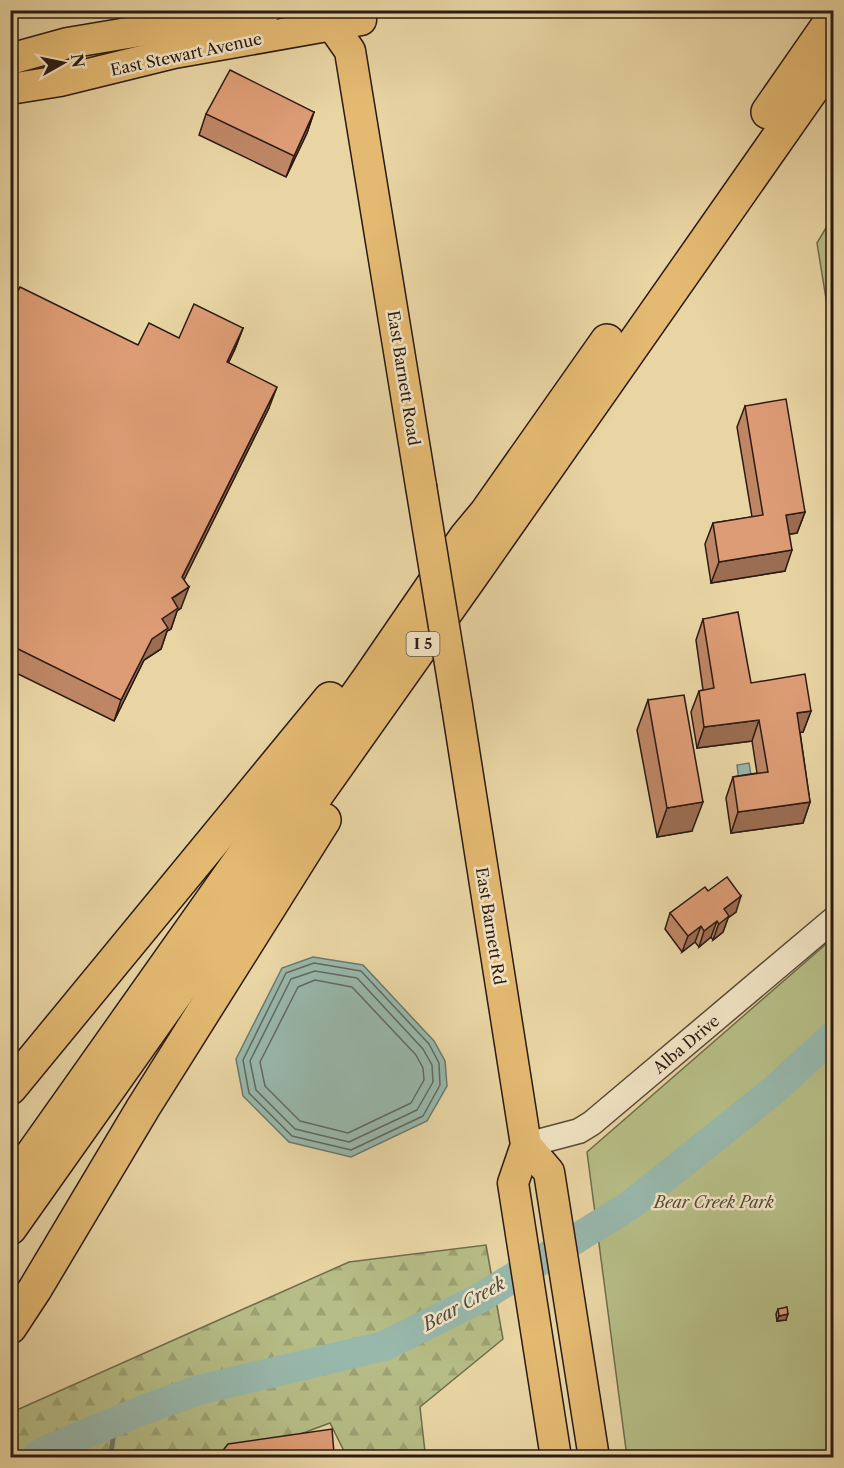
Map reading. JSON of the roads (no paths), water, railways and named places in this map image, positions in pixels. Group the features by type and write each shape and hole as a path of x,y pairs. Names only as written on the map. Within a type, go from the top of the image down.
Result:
{"highway":[{"name":"I 5","path":"10,1186 834,17"},
{"name":"I 5","path":"10,1228 834,58"},
{"path":"10,1088 392,622 466,537"},
{"path":"10,1327 143,1107 380,733 472,575"}],"main road":[{"name":"East Stewart Avenue","path":"10,59 68,43 265,10"},
{"name":"East Stewart Avenue","path":"10,89 60,81 331,18 360,15"},
{"name":"East Barnett Road","path":"350,51 360,15"},
{"name":"East Barnett Road","path":"331,18 350,51 457,706"},
{"name":"East Barnett Rd","path":"457,706 526,1145 513,1183 556,1458"},
{"path":"526,1145 549,1172 594,1458"}],"street":[{"name":"Alba Drive","path":"526,1145 579,1131 592,1123 834,919"}],"water":[{"path":"749,763 753,787 740,789 737,765"},
{"path":"313,957 363,965 434,1041 445,1061 447,1086 427,1121 351,1157 289,1142 243,1096 236,1059 282,968"}],"waterway":[{"name":"Bear Creek","path":"35,1458 47,1450 143,1410 199,1390 384,1346 480,1298 629,1206 774,1090 834,1035"},
{"path":"110,1458 116,1421"}],"park label":[{"name":"Bear Creek Park","path":"714,1202"}]}
